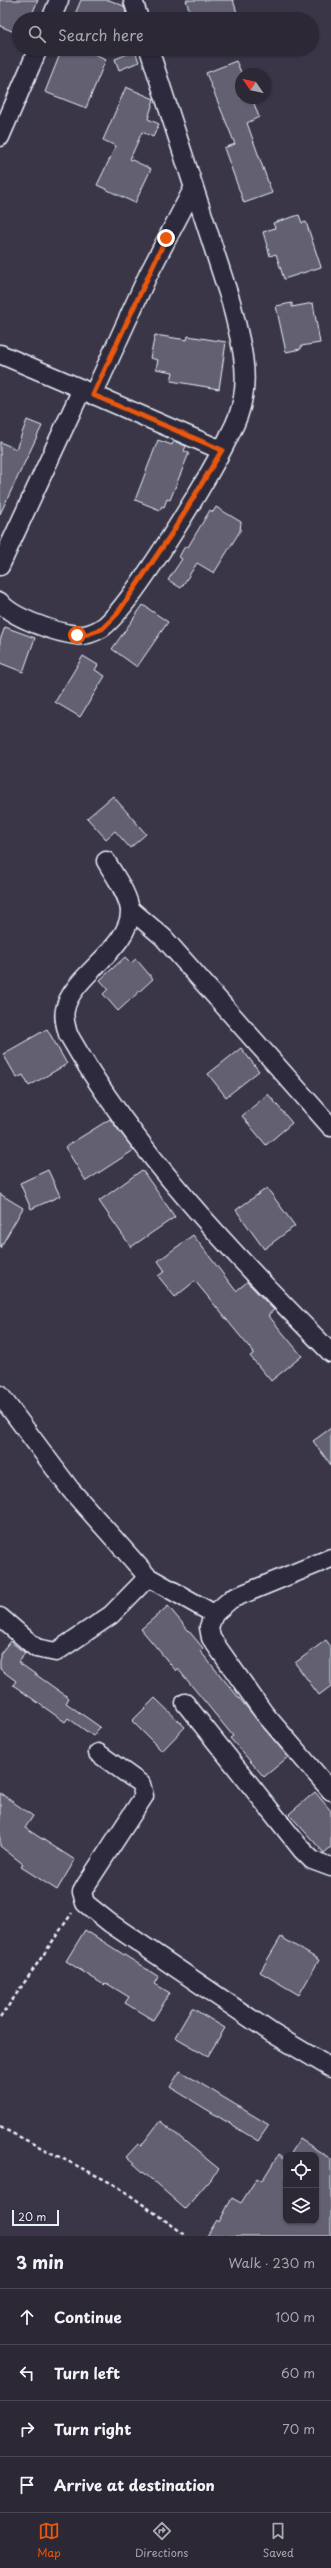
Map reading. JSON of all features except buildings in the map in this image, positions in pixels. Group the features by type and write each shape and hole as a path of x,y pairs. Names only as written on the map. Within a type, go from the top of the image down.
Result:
{"street":[{"path":"54,12 59,0"},
{"path":"133,0 137,12"},
{"path":"0,137 35,56"},
{"path":"0,602 15,613 54,630 77,635 88,634 102,629 117,614 144,575 222,450 239,412 245,379 241,344 231,302 193,189 151,56"},
{"path":"0,566 87,392 193,189"},
{"path":"0,354 222,450"},
{"path":"106,861 130,910 163,936 331,1127"},
{"path":"130,910 127,923 117,942 68,999 65,1021 68,1034 119,1113 156,1162 256,1277 331,1354"},
{"path":"0,1395 70,1489 148,1577 214,1614"},
{"path":"331,1558 231,1599 214,1614 210,1627 211,1638 264,1713 331,1790"},
{"path":"0,1617 36,1648 56,1652 111,1615 148,1577"},
{"path":"184,1703 302,1850 312,1860 331,1868"},
{"path":"98,1753 141,1784 144,1796 86,1885 82,1897 89,1908 272,2032 331,2068"}],"path":[{"path":"0,2018 82,1897"},
{"path":"0,2127 117,2186 187,2236"}],"route":[{"path":"77,635 88,634 102,629 117,614 172,533 222,450 93,395 166,238"}]}
